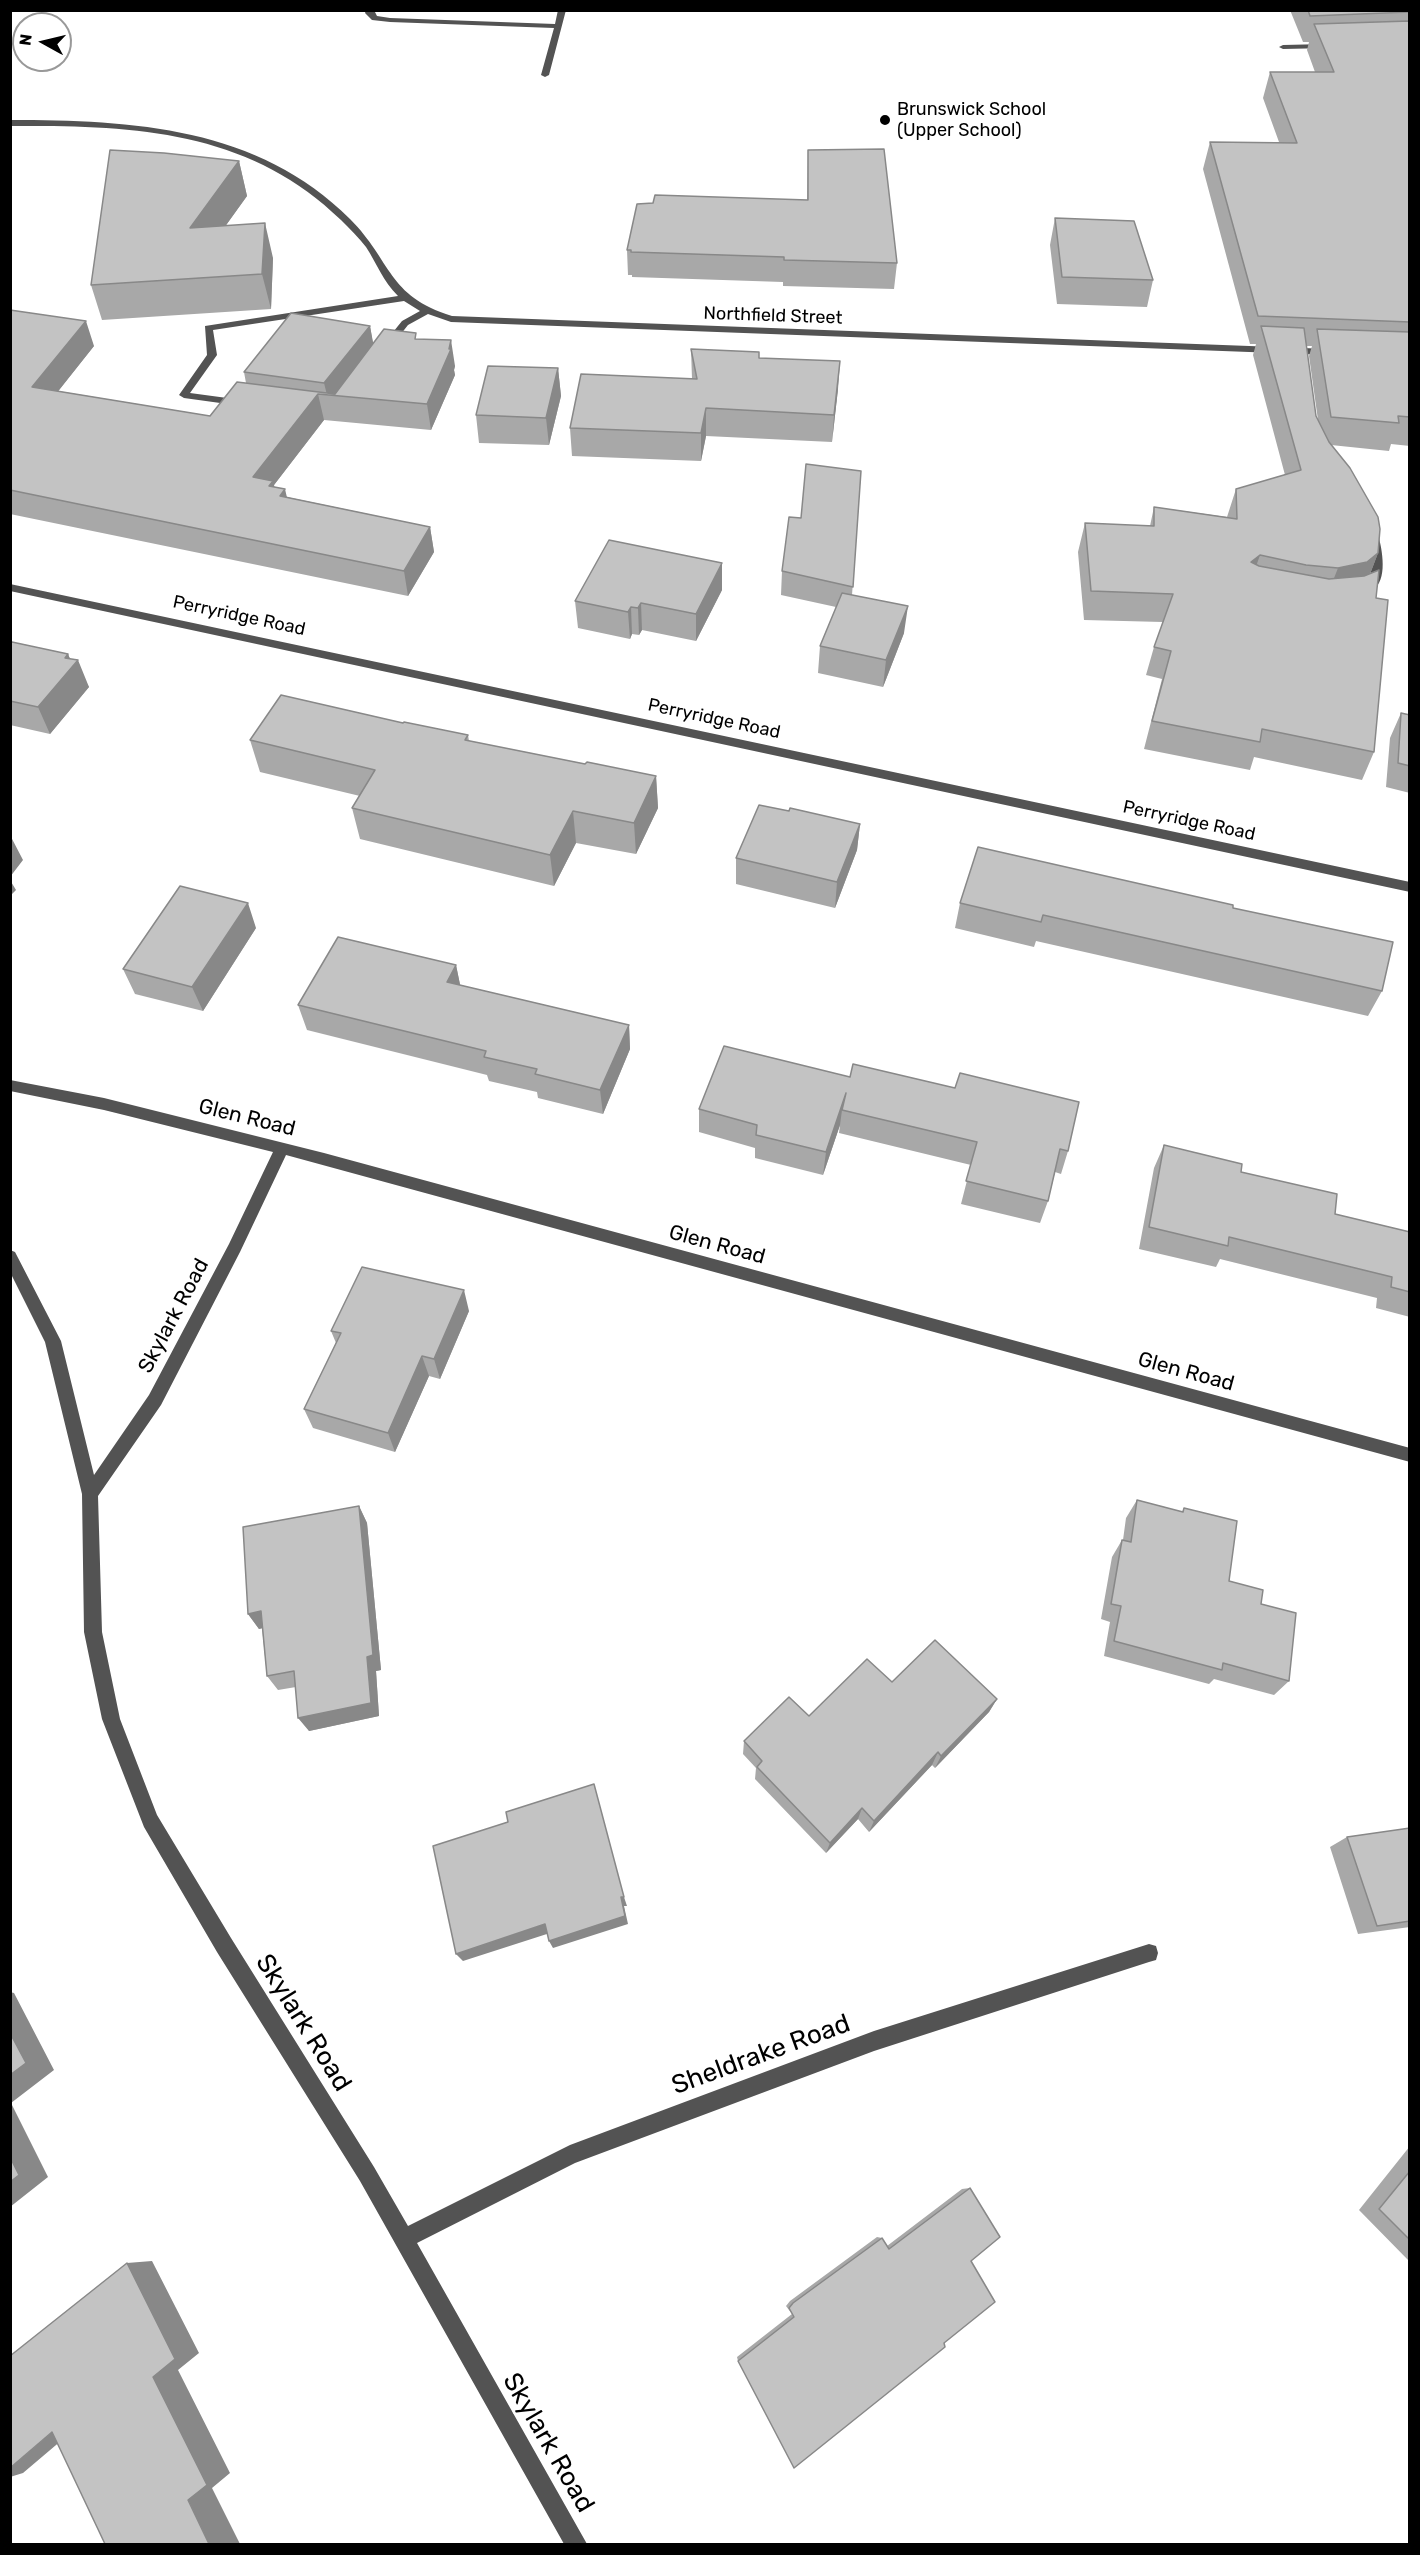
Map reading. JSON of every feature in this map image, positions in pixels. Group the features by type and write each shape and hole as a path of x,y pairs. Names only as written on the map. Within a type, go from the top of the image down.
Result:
{"street":[{"path":"370,10 369,13 375,18 390,20 558,26"},
{"path":"545,75 562,10"},
{"path":"1283,48 1331,46"},
{"name":"Northfield Street","path":"10,123 94,124 159,130 204,139 246,154 284,171 314,190 341,215 371,249 387,278 405,298 425,312 451,319 1302,357 1345,353"},
{"path":"254,405 184,395 212,355 208,328 405,298"},
{"path":"376,360 405,323 425,312"},
{"path":"1363,595 1374,584 1377,565 1377,549 1372,529"},
{"name":"Perryridge Road","path":"10,587 1410,887"},
{"name":"Glen Road","path":"10,1085 105,1104 282,1149 1410,1455"},
{"name":"Skylark Road","path":"90,1494 155,1400 235,1248 282,1149"},
{"name":"Skylark Road","path":"10,1256 53,1341 90,1494 93,1632 111,1719 150,1821 404,2239 576,2544"},
{"name":"Sheldrake Road","path":"404,2239 570,2155 874,2041 1149,1953"}],"building":[{"path":"1308,10 1410,10 1410,12 1310,16"},
{"path":"1410,21 1410,322 1258,316 1210,142 1297,143 1270,72 1334,72 1314,24"},
{"path":"884,149 897,263 784,260 784,257 631,252 627,250 637,204 653,203 655,195 808,200 808,150"},
{"path":"110,150 239,161 190,228 265,223 262,274 91,285"},
{"path":"1055,218 1134,221 1153,280 1062,277"},
{"path":"10,310 86,321 32,387 210,416 237,382 335,394 384,329 416,333 415,339 451,340 449,349 451,349 427,404 318,394 253,477 273,481 269,486 285,489 280,496 430,527 404,571 10,490"},
{"path":"291,313 370,326 324,383 244,372"},
{"path":"1261,326 1304,328 1316,416 1329,442 1350,468 1378,517 1380,529 1378,553 1367,562 1338,568 1306,565 1260,555 1251,562 1259,566 1329,579 1364,576 1379,570 1376,598 1388,600 1374,752 1262,729 1260,742 1152,721 1171,651 1154,647 1173,594 1091,591 1085,523 1154,526 1154,507 1237,519 1236,489 1301,470"},
{"path":"1317,329 1410,332 1410,417 1398,416 1399,423 1331,417"},
{"path":"691,349 759,352 759,358 840,361 834,415 706,408 701,433 570,428 581,374 697,379"},
{"path":"488,366 558,368 546,418 476,415"},
{"path":"806,464 861,471 853,587 782,571 789,517 801,518"},
{"path":"609,540 722,563 696,614 641,603 638,608 631,607 628,612 575,601"},
{"path":"842,593 908,606 886,660 820,646"},
{"path":"12,642 68,654 65,658 78,660 38,707 10,701 10,644"},
{"path":"281,695 403,723 468,735 465,740 656,776 634,823 573,811 550,855 352,808 375,770 250,740"},
{"path":"1401,713 1410,715 1410,766 1398,763"},
{"path":"759,805 789,811 790,808 860,824 837,882 736,858"},
{"path":"978,847 1233,905 1233,908 1393,942 1382,991 1043,915 1041,922 960,903"},
{"path":"180,886 248,903 192,987 123,969"},
{"path":"338,937 456,965 447,982 629,1025 600,1090 535,1074 537,1069 484,1057 486,1051 298,1005"},
{"path":"724,1046 850,1077 853,1064 955,1088 960,1073 1079,1102 1068,1151 1060,1149 1048,1201 966,1181 977,1142 842,1110 846,1093 826,1152 756,1135 757,1125 699,1109"},
{"path":"1164,1145 1242,1164 1241,1172 1337,1194 1335,1214 1410,1232 1410,1292 1391,1287 1392,1277 1229,1237 1228,1246 1149,1227"},
{"path":"362,1267 464,1290 434,1359 422,1356 388,1433 304,1409 341,1333 331,1331"},
{"path":"1137,1500 1183,1512 1184,1508 1237,1521 1229,1581 1263,1590 1261,1604 1296,1613 1289,1681 1223,1663 1222,1670 1114,1641 1121,1606 1111,1604 1122,1540 1131,1542"},
{"path":"359,1506 373,1655 367,1657 371,1703 298,1718 294,1671 267,1676 261,1611 248,1614 243,1527"},
{"path":"935,1640 997,1699 941,1756 938,1752 874,1821 862,1808 830,1843 757,1767 762,1761 744,1741 789,1697 809,1716 867,1659 892,1682"},
{"path":"594,1784 624,1897 621,1897 625,1916 549,1941 545,1924 456,1954 433,1846 508,1822 506,1812"},
{"path":"1410,1828 1410,1921 1377,1926 1347,1837"},
{"path":"10,2033 26,2063 10,2075"},
{"path":"10,2157 19,2175 10,2182"},
{"path":"1410,2171 1410,2240 1379,2209"},
{"path":"970,2188 1000,2237 971,2261 995,2302 944,2343 945,2347 794,2468 738,2361 794,2317 789,2308 793,2303 882,2238 889,2249"},
{"path":"127,2263 175,2359 153,2377 207,2485 188,2500 209,2544 105,2544 52,2432 10,2468 10,2356"}],"place":[{"name":"Brunswick School (Upper School)","path":"885,120"}]}
